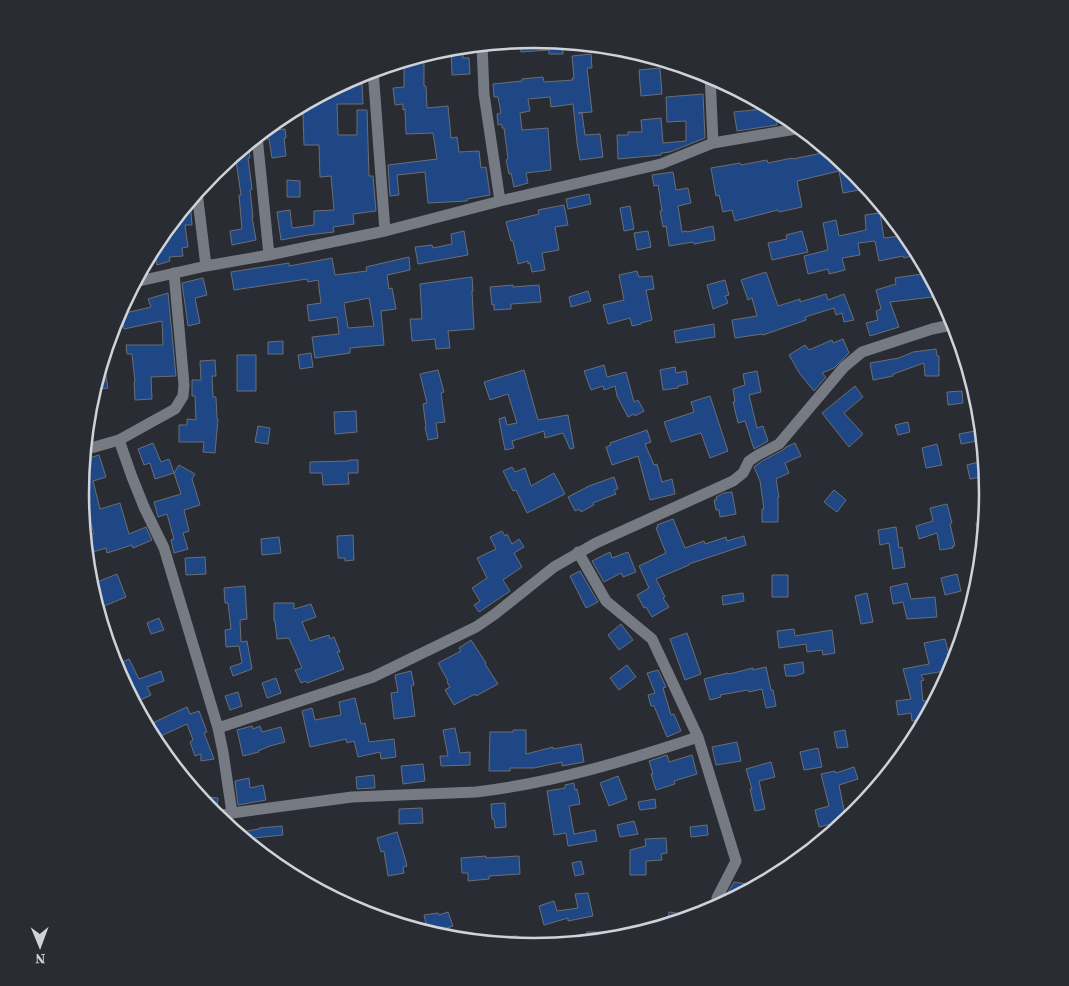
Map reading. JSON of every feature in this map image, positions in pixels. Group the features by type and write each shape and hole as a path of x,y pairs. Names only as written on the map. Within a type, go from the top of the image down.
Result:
{"street":[{"path":"482,50 484,94 500,201"},
{"path":"373,78 385,231"},
{"path":"710,83 713,143"},
{"path":"144,280 385,231 500,201 661,164 713,143 792,130"},
{"path":"258,144 269,255"},
{"path":"198,201 206,266"},
{"path":"92,448 119,440 175,409 183,396 184,385 174,273"},
{"path":"218,728 373,678 476,627 554,567 578,552 596,542 733,481 743,472 749,461 779,444 844,367 862,352 947,326"},
{"path":"119,440 144,507 164,548 218,728 232,813"},
{"path":"578,552 606,601 652,639 698,737 736,861 717,898 718,899"},
{"path":"226,814 352,797 496,790 566,776 634,758 698,737"}],"building":[{"path":"521,48 563,48 563,54 549,54 549,50 521,52"},
{"path":"463,53 463,58 469,58 470,74 452,75 451,55"},
{"path":"591,54 592,68 587,68 592,112 578,113 582,113 585,135 600,134 603,157 580,160 573,104 551,107 550,97 528,99 530,111 520,113 522,130 548,128 551,170 526,173 528,183 514,187 506,160 508,159 504,128 502,128 502,124 498,125 497,114 501,113 498,97 494,97 493,84 543,77 544,82 573,80 572,56"},
{"path":"424,62 424,86 426,86 427,108 448,106 451,138 457,137 459,152 479,151 481,168 486,167 490,195 467,199 467,201 428,203 425,172 397,175 399,195 390,196 388,165 437,159 433,133 406,134 405,109 403,110 403,104 395,105 393,88 404,87 404,67"},
{"path":"660,68 662,94 641,96 639,70"},
{"path":"357,84 362,84 363,104 337,104 338,135 357,135 357,110 367,110 369,176 373,176 376,211 353,214 354,224 333,227 334,232 281,240 277,212 290,210 292,228 314,225 314,211 334,210 331,176 320,177 319,145 304,145 303,114 301,114 337,93"},
{"path":"703,94 705,138 670,152 661,153 661,155 618,159 617,135 628,135 628,132 642,132 641,120 661,118 663,143 686,141 686,121 667,122 666,97"},
{"path":"760,109 776,119 777,125 737,131 734,112"},
{"path":"285,129 286,156 272,158 269,139 267,137 277,130"},
{"path":"249,151 252,217 256,240 232,245 230,231 242,229 239,195 241,195 236,162"},
{"path":"822,153 861,190 843,193 839,171 797,181 802,207 779,212 778,210 735,221 732,210 723,212 719,195 716,196 711,168 767,160 768,163"},
{"path":"673,172 676,190 688,188 691,203 678,206 682,232 713,226 715,240 669,246 666,226 663,227 660,211 662,211 658,185 654,186 652,175"},
{"path":"287,180 300,181 300,197 287,197"},
{"path":"589,194 591,204 568,209 566,199"},
{"path":"564,205 568,225 555,227 559,250 542,253 545,270 532,272 528,261 518,264 513,241 511,241 506,222 539,214 538,210"},
{"path":"630,206 634,229 624,231 620,208"},
{"path":"191,210 192,225 185,225 188,247 182,248 183,256 169,257 170,261 157,265 156,259 164,245"},
{"path":"880,213 884,238 898,236 912,256 879,261 875,241 858,243 860,255 842,258 845,270 829,274 828,269 808,274 804,256 828,250 823,223 836,220 839,236 866,230 865,215"},
{"path":"464,231 468,255 418,264 415,247 432,245 433,248 452,244 451,234"},
{"path":"648,231 651,247 637,250 634,233"},
{"path":"802,231 808,252 772,260 768,243 787,239 786,235"},
{"path":"409,257 410,270 387,275 389,289 392,288 396,309 381,311 384,345 350,348 350,353 315,358 312,337 339,334 337,317 309,321 307,305 321,303 318,280 308,282 307,279 234,290 231,272 289,263 289,266 332,258 335,275 367,271 366,267","holes":["369,298 374,326 348,328 344,303"]},
{"path":"637,271 639,277 652,276 654,289 646,290 652,320 632,326 630,318 608,324 603,305 624,300 619,275"},
{"path":"766,272 778,306 826,294 828,300 844,294 854,320 844,322 842,313 836,315 834,308 805,317 806,320 763,335 735,338 732,320 757,316 752,298 748,300 741,280"},
{"path":"922,274 934,297 890,302 899,327 870,336 866,323 878,320 876,311 881,309 876,290 896,284 895,278"},
{"path":"472,277 474,329 448,331 450,348 436,349 435,339 412,341 410,319 422,319 420,284"},
{"path":"203,278 207,295 195,298 200,323 188,326 182,283"},
{"path":"725,280 729,295 725,296 728,303 713,309 707,285"},
{"path":"513,285 513,287 539,285 541,302 511,304 511,309 494,310 490,287"},
{"path":"588,291 591,301 571,307 569,297"},
{"path":"168,293 176,376 151,377 152,399 135,400 132,354 127,354 126,345 163,345 162,321 124,329 123,323 128,312 151,307 148,299"},
{"path":"714,324 715,337 676,343 674,331"},
{"path":"843,339 849,353 834,368 822,373 826,377 814,391 800,374 789,355 805,345 809,350 832,340 833,343"},
{"path":"283,341 283,354 268,354 268,342"},
{"path":"936,349 937,356 939,356 939,376 925,376 924,363 893,374 893,376 873,380 870,363 899,358 913,352"},
{"path":"311,353 313,367 300,369 298,355"},
{"path":"237,355 256,355 256,391 237,391"},
{"path":"215,360 216,376 212,376 213,397 216,397 218,419 215,453 203,452 204,442 179,442 179,425 187,425 187,419 196,420 195,396 192,396 192,380 201,380 200,361"},
{"path":"604,365 607,377 626,372 634,402 638,400 644,411 635,416 634,414 628,417 617,396 615,386 604,390 603,386 591,390 584,371"},
{"path":"675,367 676,373 686,371 688,384 678,386 678,388 663,390 660,370"},
{"path":"438,370 444,392 441,393 445,422 436,423 438,438 428,440 423,404 427,403 420,374"},
{"path":"524,370 538,420 568,415 574,448 570,449 563,433 545,438 544,431 512,441 514,448 505,450 499,419 505,417 507,425 517,423 508,394 490,400 484,382"},
{"path":"757,371 761,392 749,395 757,428 763,426 768,441 754,449 745,421 738,423 733,402 735,402 733,389 745,385 743,374"},
{"path":"105,373 108,388 102,389"},
{"path":"855,386 863,397 844,413 863,434 849,447 822,413"},
{"path":"962,391 963,403 948,405 947,392"},
{"path":"710,396 728,451 710,458 701,433 671,442 664,422 694,412 691,402"},
{"path":"356,411 357,432 335,434 334,412"},
{"path":"908,422 910,432 898,435 895,425"},
{"path":"258,426 270,428 268,444 255,442"},
{"path":"647,430 651,442 645,444 654,465 657,464 662,482 672,479 675,494 650,500 638,456 612,465 606,447 611,445 610,443"},
{"path":"975,431 977,441 961,444 959,434"},
{"path":"153,443 161,462 169,459 174,473 155,479 150,463 144,465 138,449"},
{"path":"795,443 801,456 785,463 789,473 776,479 779,497 778,522 762,522 762,509 764,509 760,481 754,467"},
{"path":"937,444 942,465 926,468 922,448"},
{"path":"99,455 106,477 93,481 100,509 120,503 129,534 146,527 152,540 133,548 132,545 107,553 106,548 93,552 91,535 94,534 90,519 89,493 91,458"},
{"path":"358,460 358,473 348,473 349,484 323,485 322,473 310,473 310,462"},
{"path":"979,462 979,477 970,479 967,465"},
{"path":"179,465 195,474 192,479 200,505 184,510 189,531 183,533 188,549 174,553 171,540 174,539 167,514 158,517 154,502 181,494 174,473"},
{"path":"512,467 515,472 525,468 531,486 554,473 565,494 527,513 516,490 513,491 503,471"},
{"path":"614,477 618,489 614,490 616,494 593,503 594,505 581,512 579,509 575,511 568,497 589,486"},
{"path":"834,490 846,500 837,512 824,502"},
{"path":"732,492 736,514 720,517 714,500 717,500 716,497 724,493"},
{"path":"947,504 955,546 940,550 937,533 919,539 916,526 933,521 930,508"},
{"path":"673,519 685,548 704,541 705,544 726,537 727,541 744,536 746,545 689,564 656,579 665,597 663,598 669,607 652,617 646,607 644,608 637,595 649,588 639,566 666,553 656,528 658,527 657,525"},
{"path":"979,522 978,535 976,523"},
{"path":"896,527 899,548 902,547 905,567 893,569 889,543 880,545 878,530"},
{"path":"502,531 505,536 507,534 512,544 519,539 524,547 514,553 522,567 503,580 510,591 479,612 474,605 480,601 472,588 487,578 477,558 496,549 490,537"},
{"path":"353,535 354,560 345,561 345,558 338,558 337,536"},
{"path":"279,537 281,553 262,555 261,539"},
{"path":"610,552 612,558 628,552 636,572 623,577 621,573 604,582 592,561"},
{"path":"205,557 206,574 186,575 185,558"},
{"path":"580,571 598,602 586,608 570,576"},
{"path":"117,574 126,597 104,606 98,582"},
{"path":"957,574 961,591 945,595 941,578"},
{"path":"772,575 788,575 788,597 772,597"},
{"path":"907,583 911,599 935,597 937,617 907,619 903,602 893,604 890,587"},
{"path":"245,586 247,619 240,620 241,642 247,641 252,669 233,676 230,667 242,663 239,646 226,647 225,630 231,629 228,603 225,603 224,588"},
{"path":"743,593 744,601 723,605 722,596"},
{"path":"867,593 873,622 861,624 855,596"},
{"path":"274,603 294,603 294,609 311,604 316,617 302,622 310,641 329,635 330,639 334,637 340,652 337,652 344,669 307,683 306,681 301,683 295,670 302,668 289,638 277,639"},
{"path":"159,618 164,630 151,634 147,623"},
{"path":"621,624 633,640 619,650 608,635"},
{"path":"794,629 795,636 832,630 835,653 823,655 822,650 807,652 806,644 779,648 777,631"},
{"path":"687,633 701,674 685,680 670,639"},
{"path":"945,639 949,654 947,654 948,658 942,671 921,675 924,680 921,681 923,701 928,701 917,720 912,721 911,713 898,715 896,701 911,699 903,669 929,664 924,643"},
{"path":"471,640 498,684 454,705 445,690 450,687 438,663 461,651 459,648"},
{"path":"129,659 139,679 161,671 164,681 147,687 151,695 140,700 123,662"},
{"path":"803,662 804,673 786,676 784,665"},
{"path":"627,665 636,677 619,690 610,678"},
{"path":"766,667 776,706 766,708 762,689 720,695 721,697 710,700 704,679"},
{"path":"658,670 666,687 663,688 671,715 674,714 681,731 667,737 654,706 651,706 648,695 655,693 647,673"},
{"path":"411,671 414,685 411,686 415,716 394,719 391,693 398,692 395,675"},
{"path":"276,678 281,693 267,698 262,683"},
{"path":"238,692 242,706 230,710 225,696"},
{"path":"355,698 361,724 365,723 369,742 394,739 396,757 381,759 380,752 358,757 354,741 347,743 346,739 310,747 302,711 312,708 315,720 341,715 339,702"},
{"path":"187,707 190,714 199,711 207,732 204,733 214,759 201,761 201,754 195,756 190,742 193,740 187,724 161,736 153,723"},
{"path":"252,726 253,729 260,726 262,732 281,727 285,742 243,756 237,730"},
{"path":"455,728 460,753 470,752 470,765 441,766 440,756 448,756 443,730"},
{"path":"513,730 526,730 526,754 553,747 553,749 581,744 584,762 562,766 562,762 534,768 510,768 510,771 489,771 490,732 513,732"},
{"path":"845,730 848,747 837,748 834,732"},
{"path":"737,742 741,761 716,765 712,747"},
{"path":"818,748 822,767 804,770 800,752"},
{"path":"667,755 669,762 692,755 697,774 674,781 675,784 656,790 649,761"},
{"path":"771,762 775,777 759,781 765,809 755,811 750,789 752,789 746,769"},
{"path":"423,764 425,781 403,784 401,766"},
{"path":"854,767 858,779 839,785 845,813 834,822 819,827 815,810 829,806 821,774 835,771 836,773"},
{"path":"374,775 375,788 357,789 356,777"},
{"path":"618,776 627,799 609,806 600,783"},
{"path":"249,778 250,788 263,785 266,800 238,805 235,781"},
{"path":"574,783 580,804 569,806 574,834 595,830 597,841 568,846 566,833 554,835 547,791 565,788 565,785"},
{"path":"209,797 218,798 217,806"},
{"path":"655,799 656,808 640,810 638,802"},
{"path":"505,803 506,827 495,828 491,804"},
{"path":"422,808 423,823 399,824 399,809"},
{"path":"634,821 638,834 620,837 617,825"},
{"path":"707,825 708,835 691,837 690,827"},
{"path":"282,826 283,835 253,838 245,831"},
{"path":"397,832 407,866 403,867 404,873 388,876 384,851 381,852 377,838"},
{"path":"666,838 667,853 661,854 662,860 646,861 646,875 630,875 630,850 646,846 645,839"},
{"path":"486,856 486,858 519,856 520,874 489,876 489,879 468,881 468,873 462,873 461,858"},
{"path":"581,861 584,874 575,876 572,863"},
{"path":"734,882 748,884 732,893 727,894"},
{"path":"588,893 593,916 568,921 568,918 544,925 539,906 554,901 557,911 578,908 575,894"},
{"path":"448,912 453,926 444,929 426,925 424,915 438,913 439,915"},
{"path":"669,912 681,914 678,915 668,918"},
{"path":"587,932 606,932 606,933 587,936"},
{"path":"518,936 518,938 505,938 493,937"}]}
